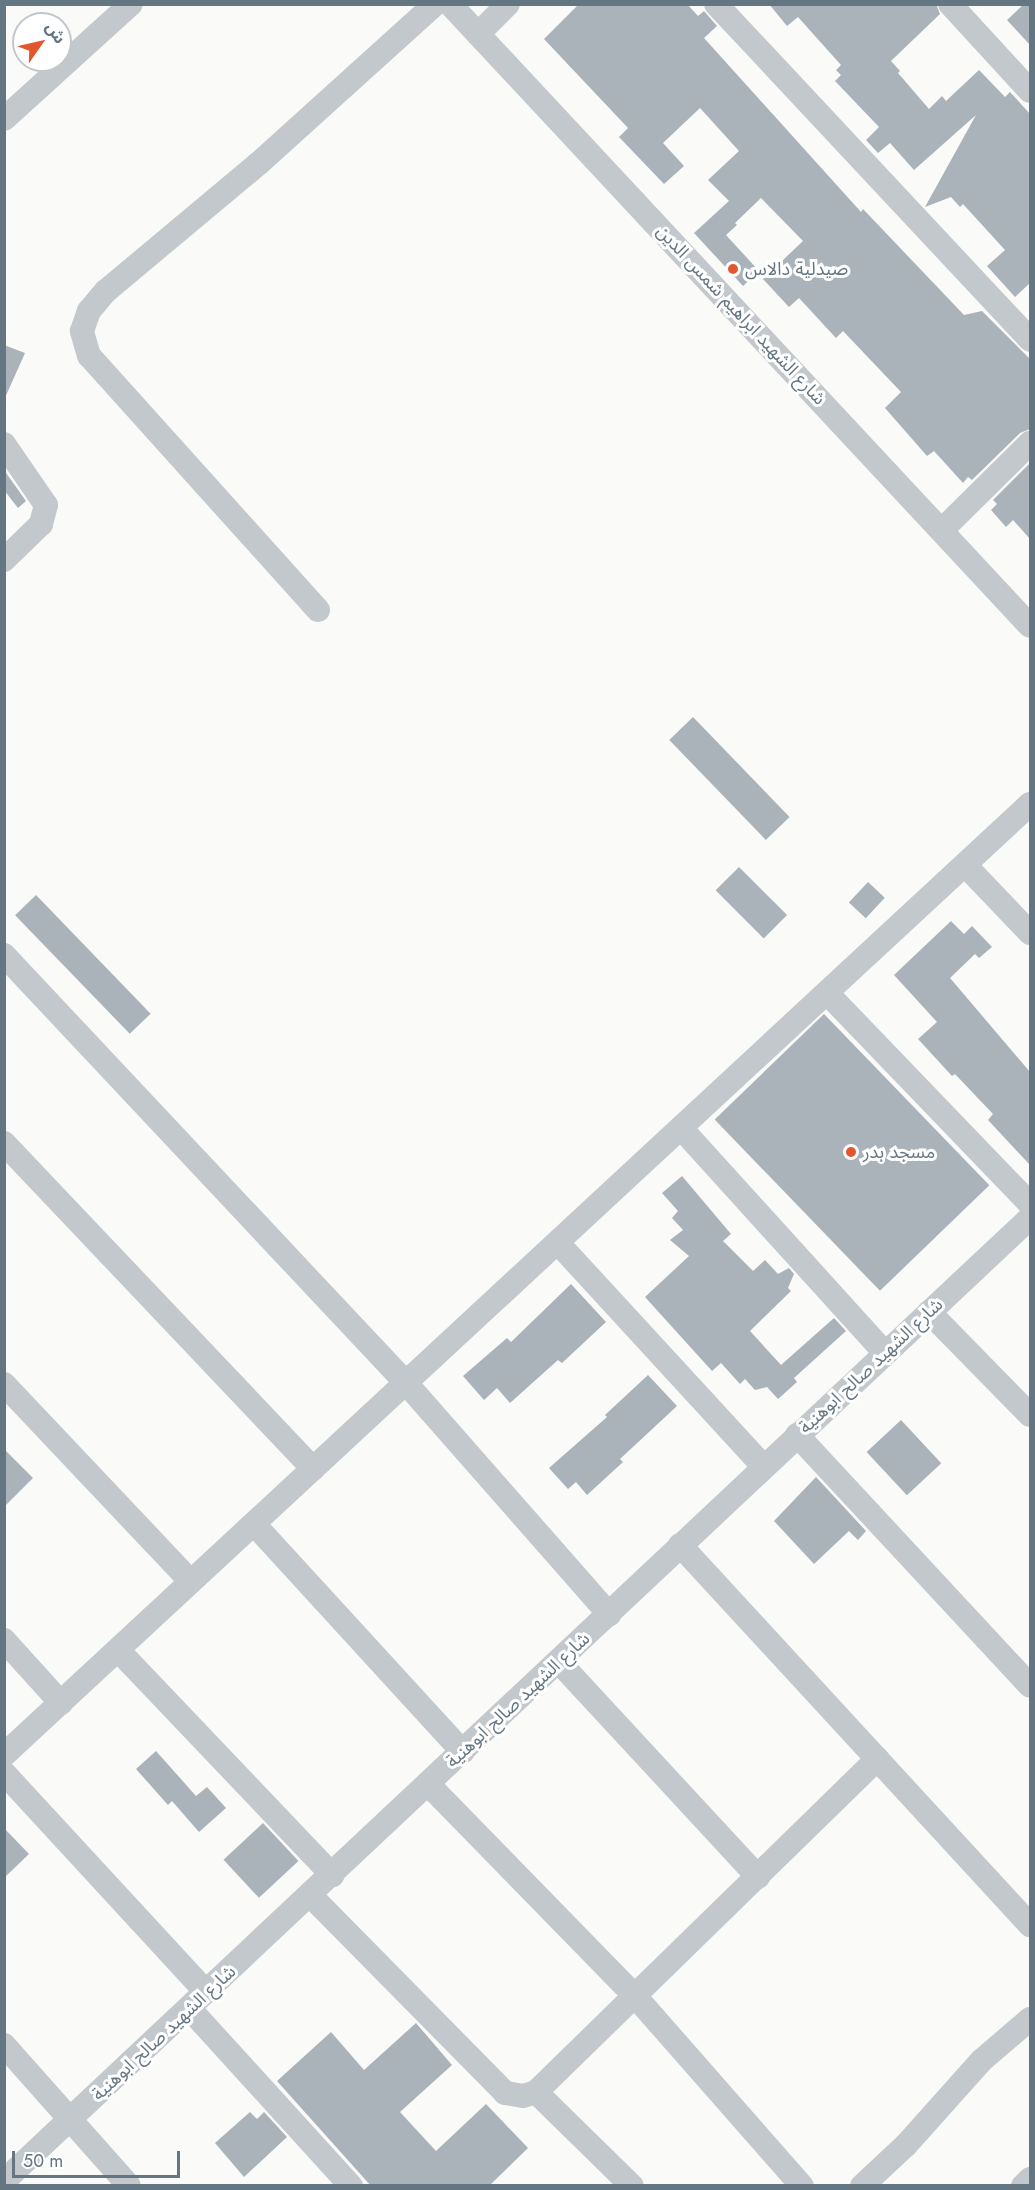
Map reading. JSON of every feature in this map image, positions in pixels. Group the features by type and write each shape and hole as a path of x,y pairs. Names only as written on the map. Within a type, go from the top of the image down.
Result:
{"street":[{"path":"4,119 131,4"},
{"path":"318,610 89,356 82,331 89,311 106,291 258,164 435,4"},
{"name":"شارع الشهيد ابراهيم شمس الدين","path":"450,4 1030,626"},
{"path":"478,34 508,4"},
{"path":"716,4 1030,340"},
{"path":"950,4 1030,92"},
{"path":"942,530 1030,443"},
{"path":"4,444 46,505 41,524 4,560"},
{"path":"4,1755 1030,804"},
{"path":"965,865 1030,933"},
{"path":"9,970 406,1383 609,1614"},
{"path":"827,993 1030,1204"},
{"path":"681,1128 885,1353"},
{"path":"4,1143 313,1469"},
{"name":"شارع الشهيد صالح ابوهنية","path":"4,2181 71,2121 559,1662 680,1545 1030,1218"},
{"path":"558,1243 764,1467"},
{"path":"929,1312 1030,1415"},
{"path":"4,1384 191,1582"},
{"path":"797,1435 1030,1686"},
{"path":"254,1524 463,1752"},
{"path":"680,1545 1030,1925"},
{"path":"4,1640 61,1703"},
{"path":"118,1650 332,1875"},
{"path":"559,1662 758,1877"},
{"path":"310,1895 505,2093 524,2096 536,2092 877,1759"},
{"path":"4,1773 206,1992"},
{"path":"428,1784 634,1996 802,2186"},
{"path":"189,2008 351,2186"},
{"path":"862,2186 906,2145 981,2061 1030,2019"},
{"path":"4,2045 129,2186"},
{"path":"536,2092 632,2186"},
{"path":"1023,2186 1030,2178"}],"building":[{"path":"579,4 687,4 698,16 704,11 717,26 704,38 861,212 863,209 964,315 982,311 1030,359 1030,429 1020,433 972,480 968,477 963,483 934,451 927,456 885,408 901,392 843,331 836,338 799,298 789,307 763,279 803,241 761,198 726,235 759,271 743,286 694,233 729,201 708,180 739,151 700,108 663,143 684,166 664,184 619,137 628,128 544,39"},
{"path":"769,4 936,4 940,14 891,61 900,71 898,73 929,109 942,96 946,101 979,70 1005,97 1010,92 1030,114 1030,283 1015,297 987,266 1005,250 963,204 960,207 951,197 925,207 976,115 914,170 890,143 878,153 866,140 879,127 835,81 841,75 836,70 841,65 798,17 787,26"},
{"path":"1024,4 1030,4 1030,45 1007,20"},
{"path":"4,345 25,353 4,400"},
{"path":"1030,463 1030,539 1013,520 1006,527 991,510 997,504 993,500"},
{"path":"4,470 26,501 18,508 4,490"},
{"path":"693,717 790,817 766,840 669,740"},
{"path":"739,867 787,915 764,938 716,890"},
{"path":"868,882 885,898 866,918 849,902"},
{"path":"36,895 151,1014 130,1034 15,915"},
{"path":"951,921 964,934 972,926 992,947 979,958 975,954 950,978 1030,1072 1030,1165 988,1120 993,1114 955,1074 952,1076 918,1039 937,1022 894,975"},
{"name":"مسجد بدر","path":"824,1014 989,1185 880,1291 715,1120"},
{"path":"682,1176 731,1234 723,1241 753,1271 765,1260 778,1274 789,1268 794,1274 788,1288 791,1291 750,1331 781,1365 834,1318 846,1331 794,1378 797,1382 778,1399 767,1387 755,1390 745,1379 740,1384 721,1363 712,1371 645,1297 689,1256 670,1240 683,1230 672,1218 678,1211 662,1193"},
{"path":"571,1284 606,1322 562,1363 558,1360 510,1403 497,1388 484,1400 463,1376 507,1338 511,1342"},
{"path":"648,1375 677,1406 620,1459 623,1462 587,1495 576,1482 568,1489 549,1468 607,1417 605,1415"},
{"path":"901,1420 941,1463 907,1495 867,1452"},
{"path":"4,1449 33,1478 4,1507"},
{"path":"816,1477 866,1531 858,1540 849,1531 814,1564 774,1521"},
{"path":"156,1751 196,1796 207,1787 226,1808 199,1832 172,1801 168,1805 136,1769"},
{"path":"263,1823 298,1861 259,1898 224,1860"},
{"path":"4,1828 29,1854 4,1878"},
{"path":"416,2023 452,2065 400,2112 436,2151 486,2104 528,2148 489,2186 371,2186 277,2081 331,2032 364,2070"},
{"path":"250,2112 257,2119 264,2112 287,2137 244,2177 215,2143"}],"place":[{"name":"صيدلية دالاس","path":"733,269"},
{"name":"مسجد بدر","path":"851,1152"}]}
